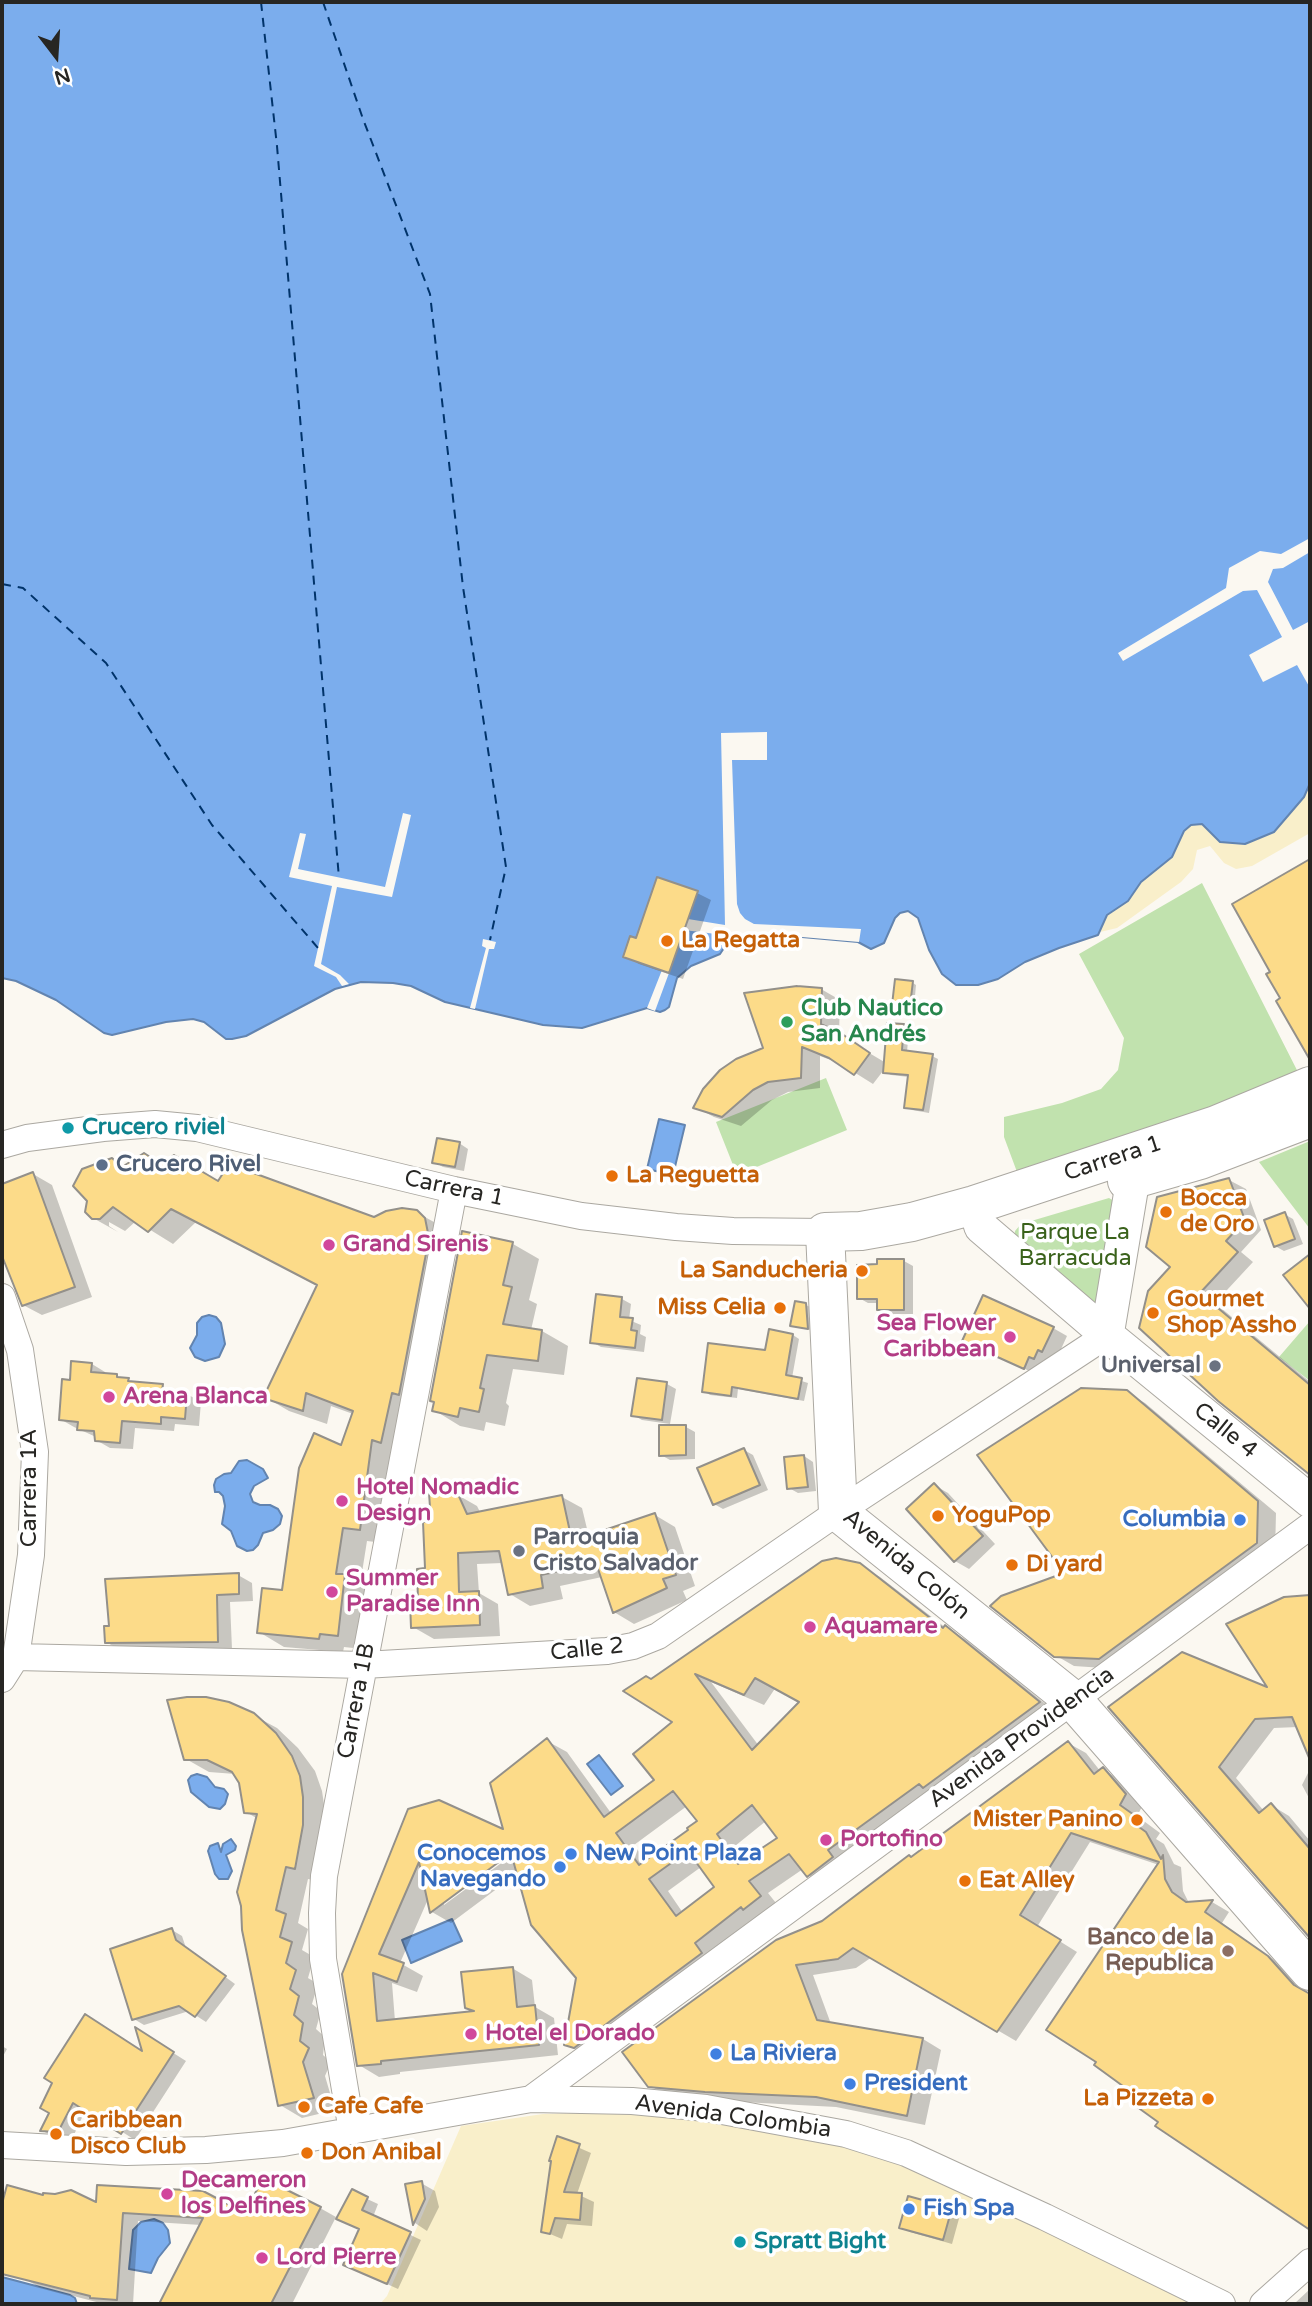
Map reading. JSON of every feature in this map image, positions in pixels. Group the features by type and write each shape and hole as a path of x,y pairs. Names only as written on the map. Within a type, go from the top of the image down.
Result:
{"highway":[{"name":"Carrera 1","path":"825,1232 861,1231 912,1222 978,1216 1130,1167 1216,1125 1310,1086"},
{"name":"Carrera 1","path":"1130,1167 1200,1160 1310,1118"},
{"name":"Avenida Colón","path":"825,1232 838,1512 1073,1700 1310,1971"}],"main road":[{"path":"1107,1335 1130,1167"},
{"name":"Calle 4","path":"978,1216 1107,1335 1310,1501"}],"street":[{"name":"Carrera 1","path":"2,1145 27,1138 103,1128 155,1124 197,1128 454,1190 581,1216 676,1227 825,1232"},
{"name":"Carrera 1B","path":"352,2131 323,1959 324,1876 454,1190"},
{"name":"Carrera 1A","path":"2,1297 20,1350 35,1452 31,1555 9,1668"},
{"name":"Calle 2","path":"9,1668 364,1664 607,1651 633,1646 658,1636 838,1512 1107,1335"},
{"name":"Avenida Providencia","path":"531,2099 1310,1526"},
{"name":"Avenida Colombia","path":"2,2145 126,2152 206,2150 283,2143 531,2099 632,2101 706,2108 846,2134 906,2153 982,2186 1222,2304"},
{"path":"1263,2304 1310,2262"}],"green space":[{"path":"1202,883 1302,1080 1020,1180 1004,1137 1004,1117 1062,1103 1101,1089 1118,1070 1124,1038 1079,954"},
{"path":"826,1078 847,1130 737,1175 716,1122"},
{"path":"1310,1141 1310,1229 1259,1162"},
{"name":"Parque La Barracuda","path":"1109,1198 1114,1201 1107,1293 1093,1307 1014,1239 1015,1231 1021,1224"},
{"path":"1310,1321 1310,1381 1279,1357"}],"sand":[{"path":"1310,783 1310,833 1252,866 1236,869 1224,863 1210,846 1197,850 1193,869 1181,882 1117,928 1100,932 1107,915 1128,901 1141,882 1172,857 1184,831 1191,825 1202,824 1209,831 1282,822 1304,797"},
{"name":"Spratt Bight","path":"619,2112 713,2120 832,2142 909,2166 1198,2304 380,2304 387,2296 461,2126 543,2114"}],"water":[{"path":"2,2 1310,2 1310,783 1304,797 1274,832 1245,844 1220,842 1202,824 1191,825 1184,831 1172,857 1141,882 1128,901 1107,915 1098,935 1025,962 998,979 978,985 956,985 942,974 929,950 918,918 908,911 895,918 884,943 871,949 858,942 802,937 732,936 720,954 691,966 677,978 669,1007 665,1010 660,1012 647,1008 582,1028 543,1025 445,1002 411,986 361,982 335,989 246,1036 232,1039 226,1039 204,1022 193,1019 166,1022 112,1035 104,1033 56,1000 16,981 2,978"},
{"path":"659,1119 685,1125 673,1175 647,1169"},
{"path":"202,1317 216,1317 221,1323 225,1344 219,1357 205,1361 195,1357 190,1348 197,1335 197,1323"},
{"path":"247,1460 263,1469 268,1478 254,1486 250,1494 253,1502 270,1505 278,1509 282,1516 280,1524 263,1533 258,1545 247,1551 237,1546 231,1531 222,1524 225,1506 223,1496 215,1492 214,1485 216,1479 231,1473 239,1461"},
{"path":"599,1755 623,1786 611,1795 587,1764"},
{"path":"197,1774 207,1777 215,1787 224,1789 228,1794 220,1809 209,1807 191,1792 188,1780"},
{"path":"231,1839 236,1846 235,1850 226,1855 232,1871 228,1879 219,1879 208,1851 210,1846 218,1843 221,1852 223,1844"},
{"path":"452,1919 462,1941 411,1963 402,1940"},
{"path":"154,2219 163,2223 168,2230 170,2243 158,2258 151,2273 129,2269 133,2230 141,2222"},
{"path":"2,2277 70,2295 75,2298 77,2304 2,2304"}],"pier":[{"path":"1310,538 1310,552 1283,568 1273,569 1268,582 1293,630 1310,621 1310,688 1297,665 1263,682 1249,655 1282,637 1257,590 1243,591 1123,661 1118,653 1226,588 1229,568 1260,551 1281,554"},
{"path":"767,732 767,760 732,760 737,904 740,913 754,924 861,929 859,942 802,937 732,936 684,930 688,919 725,925 721,733"},
{"path":"403,813 411,815 392,897 337,887 321,964 349,984 342,986 336,977 314,966 332,886 289,877 300,833 306,834 298,869 385,887"},
{"path":"483,939 496,942 494,949 489,949 475,1009 470,1008 486,948 482,946"},
{"path":"662,970 669,973 655,1011 647,1008"}],"building":[{"path":"1310,859 1310,1060 1276,1001 1280,998 1266,974 1270,972 1232,904"},
{"path":"657,877 698,891 669,973 623,957 630,936 636,938"},
{"path":"895,979 913,981 910,1006 892,1005"},
{"path":"797,986 822,988 821,1024 870,1053 854,1075 829,1058 802,1047 801,1078 768,1082 753,1090 722,1117 693,1108 703,1089 720,1070 736,1059 763,1048 744,993"},
{"path":"887,1023 904,1024 902,1050 933,1054 923,1110 904,1108 908,1075 883,1073"},
{"path":"437,1138 460,1142 455,1167 432,1163"},
{"path":"144,1153 161,1164 174,1155 218,1181 229,1164 374,1217 402,1208 417,1210 425,1218 429,1238 399,1395 392,1393 381,1443 372,1440 360,1530 343,1528 336,1574 345,1574 338,1636 320,1634 319,1639 257,1633 262,1588 282,1590 299,1468 314,1433 341,1445 353,1411 306,1393 303,1411 263,1398 317,1285 171,1209 148,1232 113,1207 100,1219 92,1219 85,1212 87,1201 73,1186 82,1169 112,1158 122,1167"},
{"path":"33,1172 75,1287 22,1306 2,1256 2,1184"},
{"path":"1229,1178 1245,1220 1226,1241 1238,1252 1200,1293 1310,1385 1310,1475 1218,1401 1139,1328 1148,1291 1170,1267 1146,1247 1157,1197"},
{"path":"1285,1212 1295,1239 1274,1247 1264,1220"},
{"path":"462,1231 513,1242 503,1285 512,1287 503,1324 542,1330 538,1361 487,1355 480,1388 484,1389 479,1412 460,1408 458,1417 432,1411 434,1402 430,1401"},
{"path":"1310,1254 1310,1309 1283,1275"},
{"path":"877,1259 904,1259 904,1310 877,1310 877,1299 857,1299 857,1265 877,1264"},
{"path":"596,1294 622,1297 620,1317 633,1318 631,1330 637,1331 635,1348 590,1343"},
{"path":"983,1295 1054,1327 1042,1352 1038,1350 1034,1359 1029,1357 1024,1369 962,1341"},
{"path":"795,1301 806,1303 808,1329 790,1326"},
{"path":"769,1329 793,1334 786,1375 802,1378 798,1399 732,1387 731,1396 702,1392 708,1343 765,1350"},
{"path":"71,1361 92,1363 91,1372 117,1374 117,1377 129,1378 128,1381 163,1384 162,1391 187,1393 185,1419 161,1417 161,1424 122,1421 120,1443 95,1441 94,1431 77,1430 78,1422 59,1420 62,1379 70,1380"},
{"path":"637,1378 667,1382 662,1420 631,1416"},
{"path":"1081,1388 1127,1390 1258,1501 1257,1543 1099,1659 1054,1657 990,1606 1001,1596 1064,1573 977,1455"},
{"path":"659,1425 686,1425 686,1455 659,1456"},
{"path":"744,1448 760,1485 713,1505 697,1468"},
{"path":"804,1455 808,1487 787,1489 784,1457"},
{"path":"934,1483 983,1536 954,1562 906,1509"},
{"path":"457,1492 467,1514 562,1495 572,1541 655,1513 676,1575 663,1579 667,1588 613,1613 596,1563 541,1575 543,1588 508,1595 499,1551 458,1553 459,1592 479,1591 480,1625 411,1628 410,1600 418,1600 417,1569 425,1568 423,1522 431,1521 429,1493"},
{"path":"836,1558 860,1563 943,1628 945,1625 1040,1702 923,1788 919,1784 828,1850 833,1857 807,1877 789,1854 749,1881 761,1896 743,1910 741,1907 695,1943 702,1953 574,2048 564,2045 576,1978 531,1925 511,1853 430,1913 419,1862 379,1954 404,1963 397,1982 373,1973 377,2021 474,2011 465,2008 461,1972 513,1967 517,2007 535,2005 539,2045 381,2061 381,2064 357,2066 342,1974 408,1809 439,1800 503,1829 490,1783 547,1738 604,1817 654,1780 633,1754 672,1722 623,1691 646,1676 651,1679 822,1561","holes":["695,1674 744,1695 755,1678 799,1702 752,1750","673,1791 697,1821 639,1865 616,1833","752,1805 777,1838 738,1864 717,1834","688,1851 714,1887 676,1916 649,1879"]},
{"path":"239,1573 239,1594 217,1595 218,1642 105,1643 104,1626 109,1626 105,1579"},
{"path":"1310,1595 1310,1760 1292,1717 1255,1719 1219,1767 1259,1813 1271,1803 1310,1849 1310,1938 1108,1707 1182,1652 1267,1687 1226,1624 1284,1597"},
{"path":"206,1697 229,1702 254,1713 276,1733 292,1756 300,1776 303,1825 295,1869 286,1867 276,1910 286,1914 280,1937 292,1942 286,1963 296,1970 290,1989 299,1996 294,2015 303,2023 300,2041 309,2048 303,2062 314,2098 278,2106 242,1930 241,1906 237,1892 257,1814 244,1813 239,1783 232,1772 207,1760 184,1760 167,1700"},
{"path":"1068,1741 1094,1774 1103,1767 1126,1794 1120,1805 1144,1822 1139,1827 1146,1832 1161,1859 1163,1855 1165,1879 1172,1892 1186,1902 1213,1900 1205,1912 1268,1956 1294,1985 1310,1994 1310,2230 1155,2126 1158,2122 1133,2104 1138,2097 1094,2065 1096,2062 1046,2030 1159,1862 1071,1833 1020,1915 1061,1940 997,2032 853,1948 838,1959 796,1965 817,2020 923,2038 907,2116 816,2097 648,2087 622,2052 776,1940 822,1921"},
{"path":"172,1928 176,1940 226,1976 195,2017 179,2006 132,2020 110,1949"},
{"path":"85,2014 142,2051 135,2027 174,2052 121,2134 73,2103 58,2132 40,2131 49,2113 40,2108 52,2083 44,2078"},
{"path":"557,2136 580,2144 564,2192 582,2193 580,2220 555,2218 550,2234 541,2232 549,2161"},
{"path":"263,2178 321,2207 271,2304 159,2304 203,2218 123,2213 117,2300 90,2298 2,2274 2,2204 7,2185 43,2195 71,2190 96,2202 97,2185 203,2191 245,2213"},
{"path":"422,2181 425,2199 413,2225 405,2184"},
{"path":"352,2189 368,2197 362,2210 411,2232 387,2284 343,2265 359,2229 336,2219"},
{"path":"908,2196 952,2208 943,2240 899,2228"}],"ferry route":[{"path":"261,2 277,146 339,878"},
{"path":"323,2 363,119 430,294 463,587 506,867 490,940"},
{"path":"2,584 23,588 106,663 212,825 318,948"}],"place":[{"name":"La Regatta","path":"667,941"},
{"name":"Club Nautico San Andrés","path":"787,1022"},
{"name":"Crucero riviel","path":"68,1128"},
{"name":"Crucero Rivel","path":"102,1165"},
{"name":"La Reguetta","path":"612,1176"},
{"name":"Bocca de Oro","path":"1166,1212"},
{"name":"Grand Sirenis","path":"329,1245"},
{"name":"La Sanducheria","path":"862,1271"},
{"name":"Miss Celia","path":"780,1308"},
{"name":"Gourmet Shop Assho","path":"1153,1313"},
{"name":"Sea Flower Caribbean","path":"1010,1337"},
{"name":"Universal","path":"1215,1366"},
{"name":"Arena Blanca","path":"109,1397"},
{"name":"Hotel Nomadic Design","path":"342,1501"},
{"name":"YoguPop","path":"938,1516"},
{"name":"Columbia","path":"1240,1520"},
{"name":"Parroquia Cristo Salvador","path":"519,1551"},
{"name":"Di yard","path":"1012,1565"},
{"name":"Summer Paradise Inn","path":"332,1592"},
{"name":"Aquamare","path":"810,1627"},
{"name":"Mister Panino","path":"1137,1820"},
{"name":"Portofino","path":"826,1840"},
{"name":"New Point Plaza","path":"571,1854"},
{"name":"Conocemos Navegando","path":"560,1867"},
{"name":"Eat Alley","path":"965,1881"},
{"name":"Banco de la Republica","path":"1228,1951"},
{"name":"Hotel el Dorado","path":"471,2034"},
{"name":"La Riviera","path":"716,2054"},
{"name":"President","path":"850,2084"},
{"name":"La Pizzeta","path":"1208,2099"},
{"name":"Cafe Cafe","path":"304,2107"},
{"name":"Caribbean Disco Club","path":"56,2134"},
{"name":"Don Anibal","path":"307,2153"},
{"name":"Decameron los Delfines","path":"167,2194"},
{"name":"Fish Spa","path":"909,2209"},
{"name":"Spratt Bight","path":"740,2242"},
{"name":"Lord Pierre","path":"262,2258"}]}
